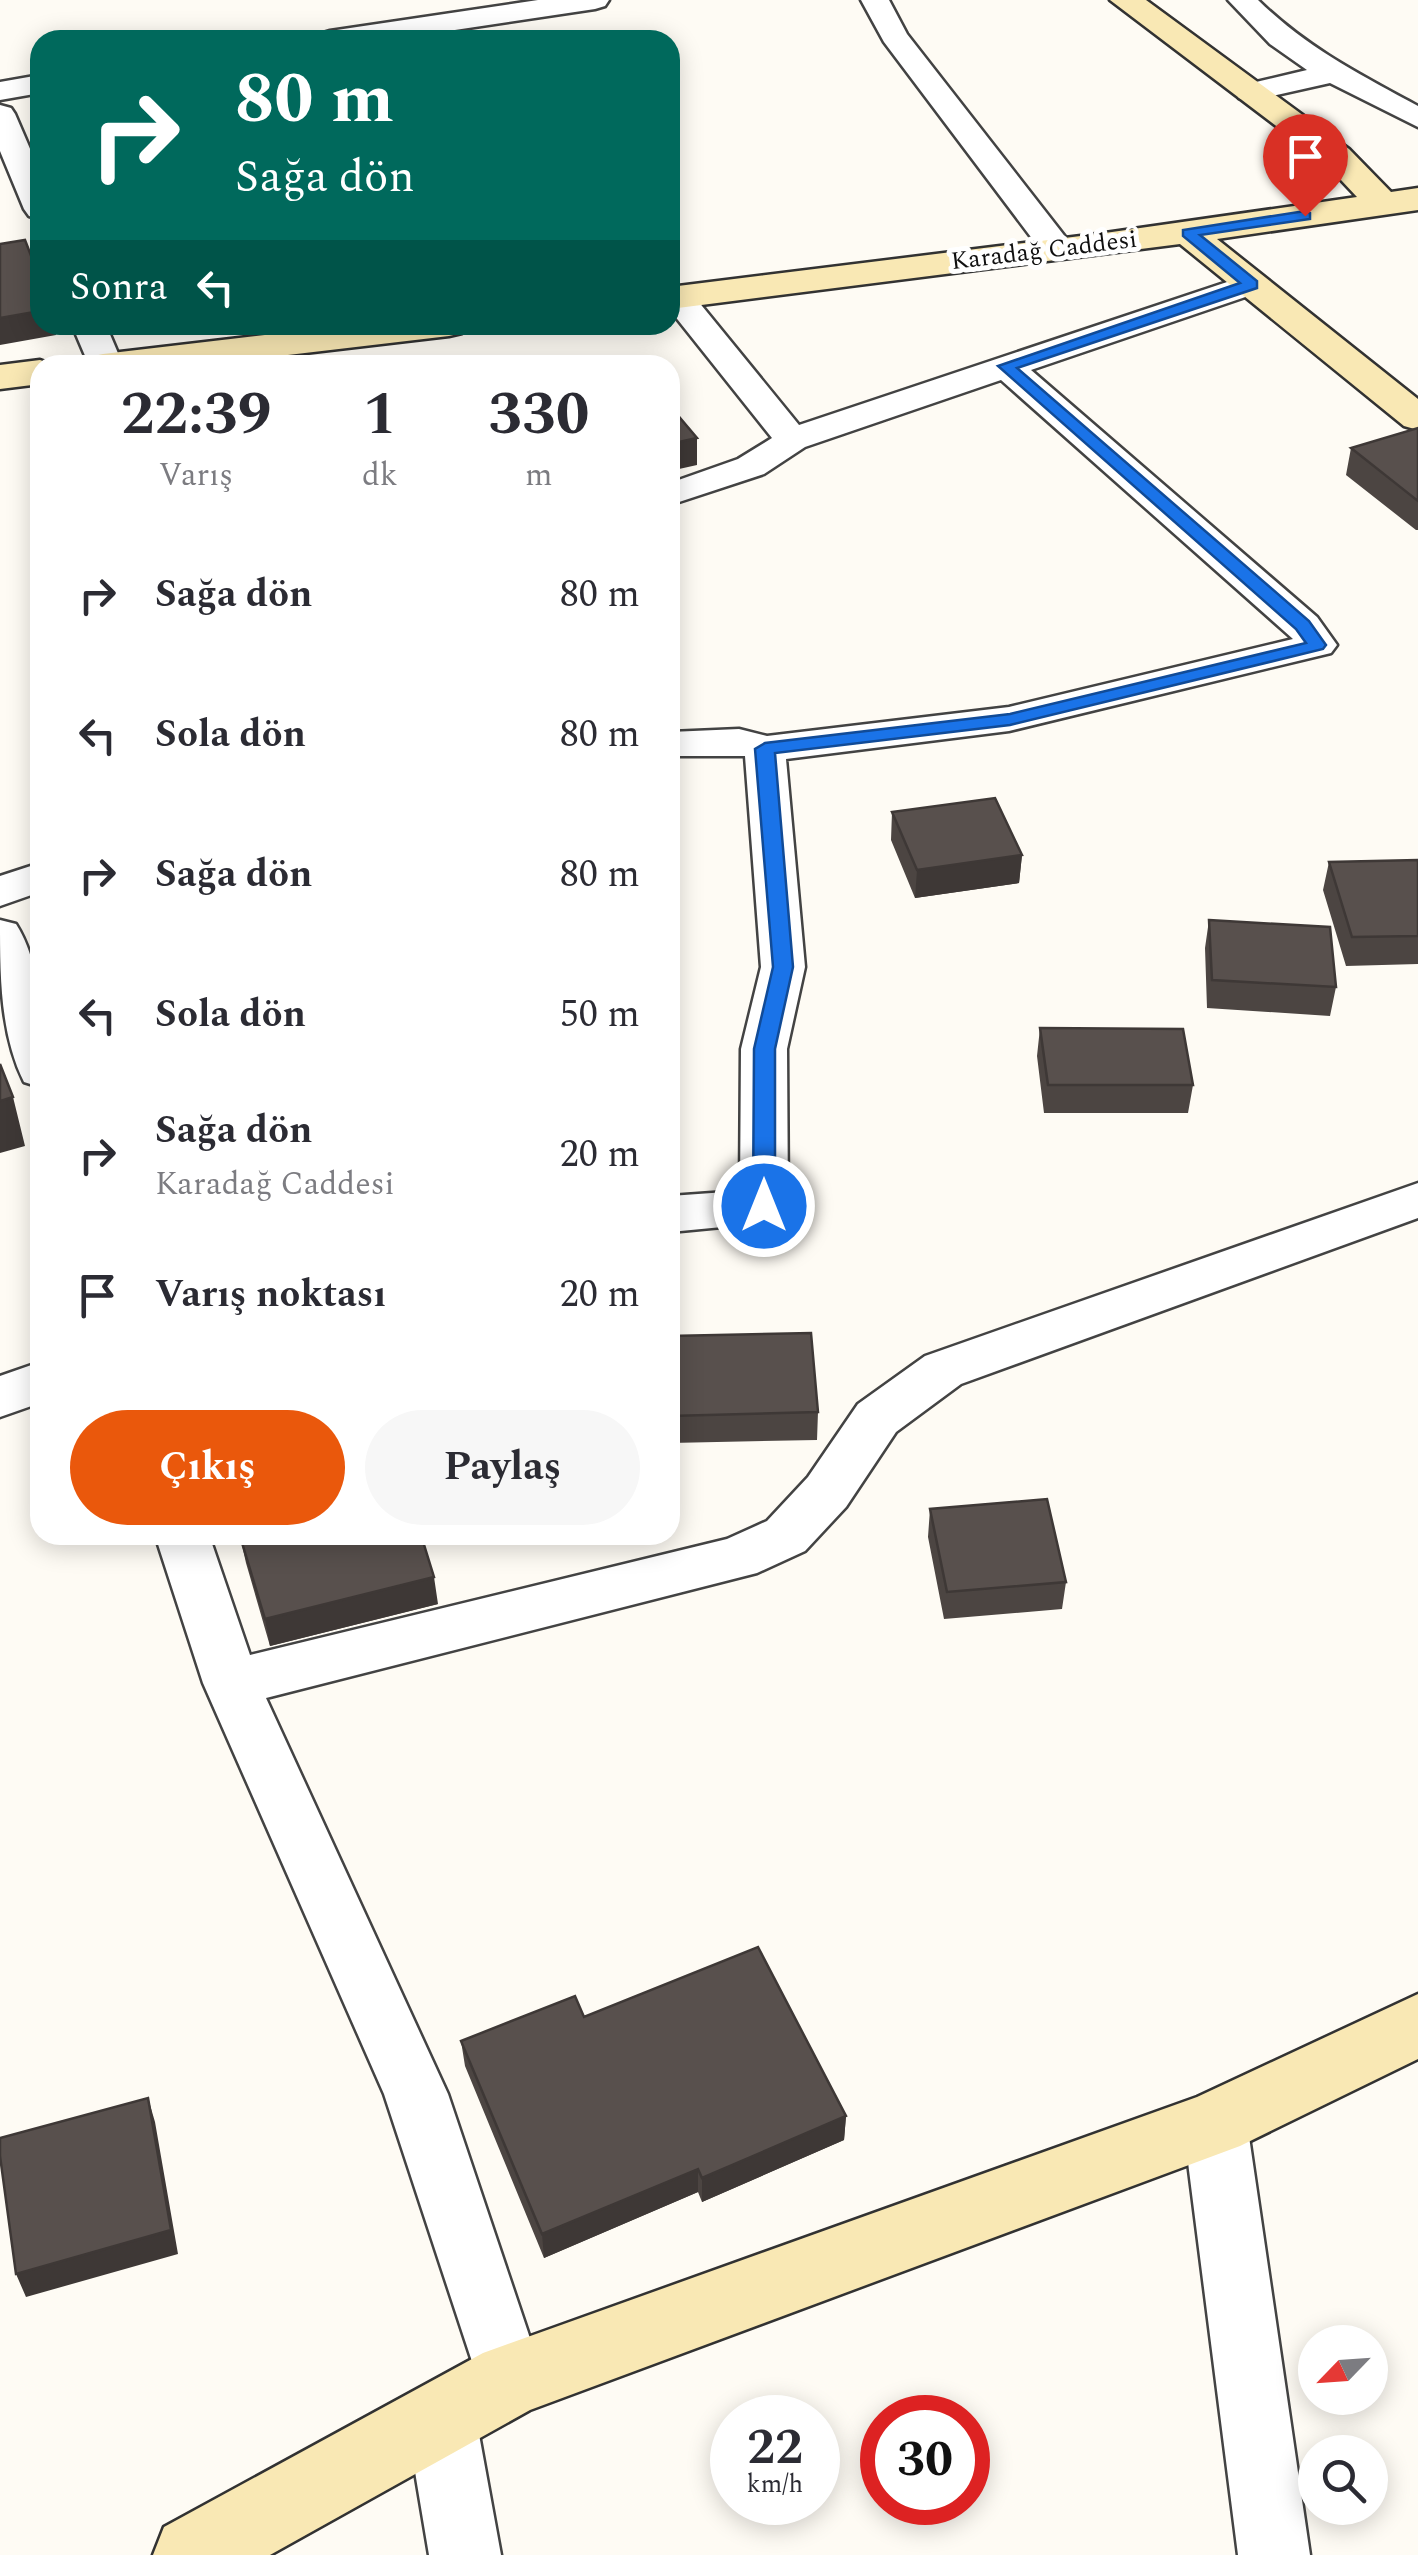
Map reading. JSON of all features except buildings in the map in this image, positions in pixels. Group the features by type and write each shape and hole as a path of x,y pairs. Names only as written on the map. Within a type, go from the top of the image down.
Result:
{"street":[{"path":"456,30 595,0"},
{"path":"875,0 894,36 1058,250"},
{"path":"1126,0 1401,202"},
{"path":"1242,0 1280,38 1314,62 1418,118"},
{"path":"1250,92 1337,72"},
{"path":"0,90 30,86"},
{"path":"0,114 30,170"},
{"name":"Karadağ Caddesi","path":"680,296 1058,250 1401,202"},
{"path":"1188,233 1418,418"},
{"path":"680,491 711,483 782,449 792,439 1251,284"},
{"path":"680,305 792,439"},
{"path":"191,355 363,335"},
{"path":"680,744 739,741 765,749 1010,719 1317,645 1302,625 1006,366"},
{"path":"0,378 30,374"},
{"path":"680,1213 764,1206 764,1049 783,967 765,749"},
{"path":"0,892 30,881"},
{"path":"0,934 30,1037"},
{"path":"231,1683 738,1558 786,1536 827,1492 877,1418 943,1370 1418,1200"},
{"path":"0,1397 30,1386"},
{"path":"185,1545 231,1683 416,2094 510,2380"},
{"path":"192,2555 510,2380 1215,2123 1418,2024"},
{"path":"1215,2123 1274,2555"},
{"path":"440,2418 465,2555"}],"route":[{"path":"764,1206 764,1049 783,967 765,749 1010,719 1317,645 1302,625 1006,366 1251,284 1188,233 1305,216"}]}
